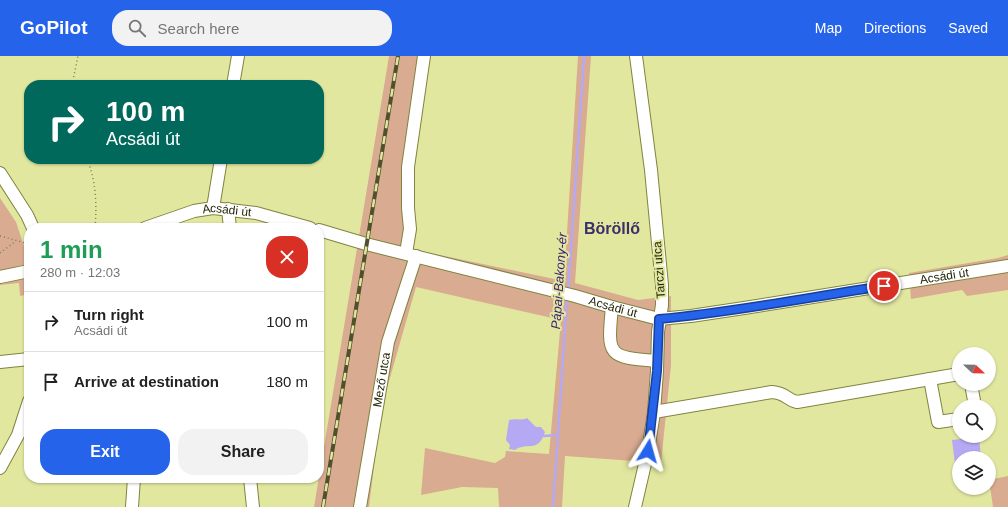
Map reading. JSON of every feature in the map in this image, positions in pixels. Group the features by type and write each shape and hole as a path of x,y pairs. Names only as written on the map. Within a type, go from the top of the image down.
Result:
{"street":[{"path":"234,80 238,56"},
{"name":"Mező utca","path":"360,507 388,342 411,254 408,208 408,167 424,56"},
{"name":"Tarczi utca","path":"635,507 648,451 654,412 659,319 662,305 662,285 650,170 636,56"},
{"path":"213,208 220,164"},
{"path":"0,174 31,223"},
{"name":"Acsádi út","path":"159,223 194,211 213,208 256,213 292,223"},
{"path":"228,209 229,223"},
{"name":"Acsádi út","path":"324,231 575,296 612,308 659,319 744,308 1008,266"},
{"path":"0,278 24,272"},
{"path":"612,308 609,335 613,351 630,359 657,361"},
{"path":"0,362 24,360"},
{"path":"654,412 772,392 784,394 791,401 797,402 952,375"},
{"path":"930,379 938,422 952,419"},
{"path":"0,468 18,435 24,416"},
{"path":"132,507 134,483"},
{"path":"251,483 253,507"}],"path":[{"path":"73,80 78,56"},
{"path":"89,164 92,171 97,203 95,223"},
{"path":"0,236 24,243"},
{"path":"0,253 16,241"}],"shaded area":[{"path":"389,56 429,56 411,162 411,249 564,281 578,56 591,56 575,283 638,300 671,296 671,365 661,463 565,456 562,507 499,507 498,488 462,487 421,495 425,448 495,463 505,457 506,451 549,454 561,320 416,287 381,409 369,507 314,507 318,483 324,483 324,447"},
{"path":"0,198 16,222 24,246 24,295 20,296 19,283 0,285"},
{"path":"1008,255 1008,290 967,296 962,290 911,299 909,273"},
{"path":"527,418 536,427 541,427 545,432 542,439 536,445 524,446 515,450 509,449 510,445 506,440 509,420"},
{"path":"952,443 980,443 980,451 953,451"},
{"path":"1008,476 1008,507 993,507 991,495 996,495 996,479"}],"waterway":[{"name":"Pápai-Bakony-ér","path":"568,291 584,56"},
{"name":"Pápai-Bakony-ér","path":"553,507 567,298"},
{"path":"544,436 557,435"}],"railway":[{"path":"323,507 398,56"}],"district":[{"name":"Böröllő","path":"612,228"}],"route":[{"path":"648,451 654,412 659,319 691,316 884,286"}]}
